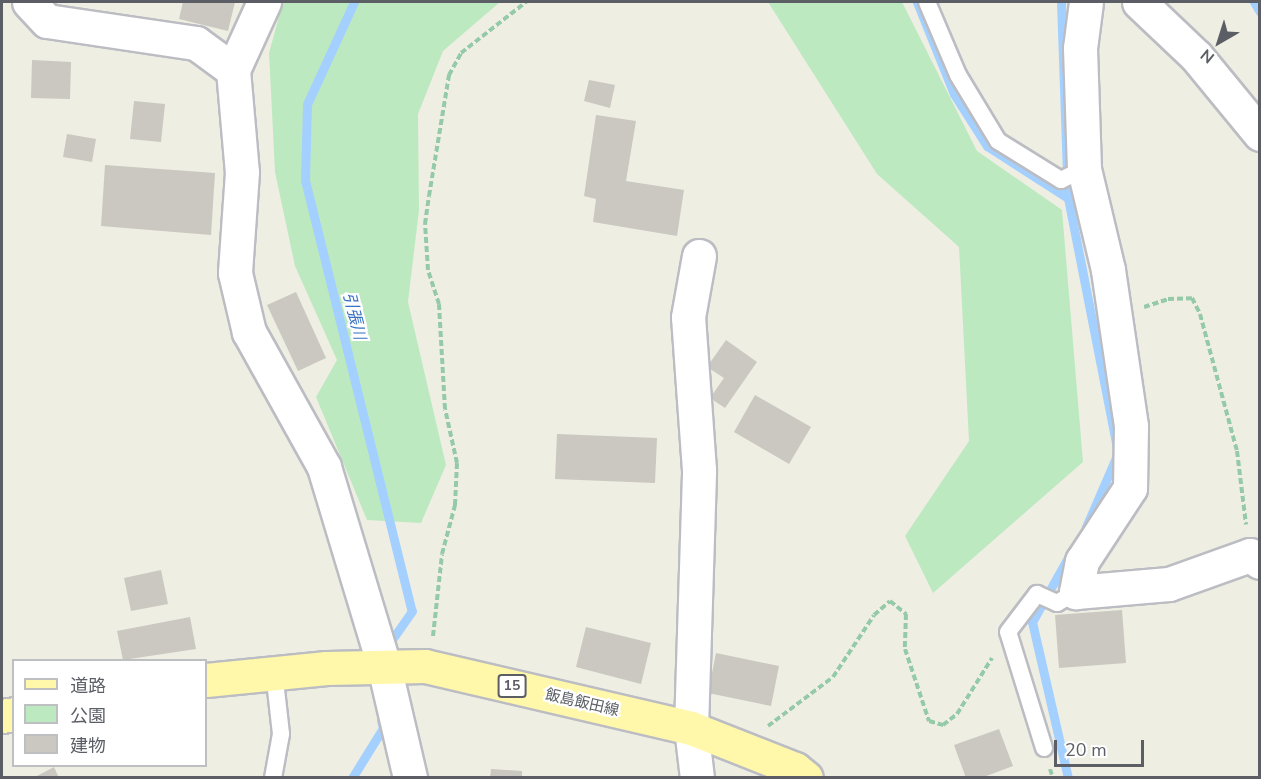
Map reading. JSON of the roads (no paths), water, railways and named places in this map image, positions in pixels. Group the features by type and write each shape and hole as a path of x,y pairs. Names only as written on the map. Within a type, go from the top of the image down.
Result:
{"main road":[{"name":"飯島飯田線","path":"207,680 274,672 425,666 691,728 795,769 806,777"}],"street":[{"path":"28,2 47,21 196,43 233,70"},
{"path":"264,2 233,70 242,172 235,273 249,332 324,467 384,666 410,777"},
{"path":"1066,598 1082,561 1130,488 1131,426 1115,317 1074,173 1080,48 1086,2"},
{"path":"1139,2 1197,56 1260,134"},
{"path":"697,777 691,728 699,470 688,317 699,256"},
{"path":"1066,598 1169,584 1255,558"}],"lane":[{"path":"927,2 958,75 998,141 1074,173"},
{"path":"1044,748 1008,632 1037,594 1066,598"},
{"path":"273,777 281,734 274,672"}],"waterway":[{"name":"引張川","path":"354,2 307,104 305,180 412,611 394,637"},
{"path":"917,2 954,94 987,146 1068,198"},
{"path":"1061,2 1068,198 1118,453 1086,527"},
{"path":"1254,2 1260,12"},
{"path":"1068,778 1032,622 1070,554"},
{"name":"引張川","path":"352,778 383,728 381,720"}]}
